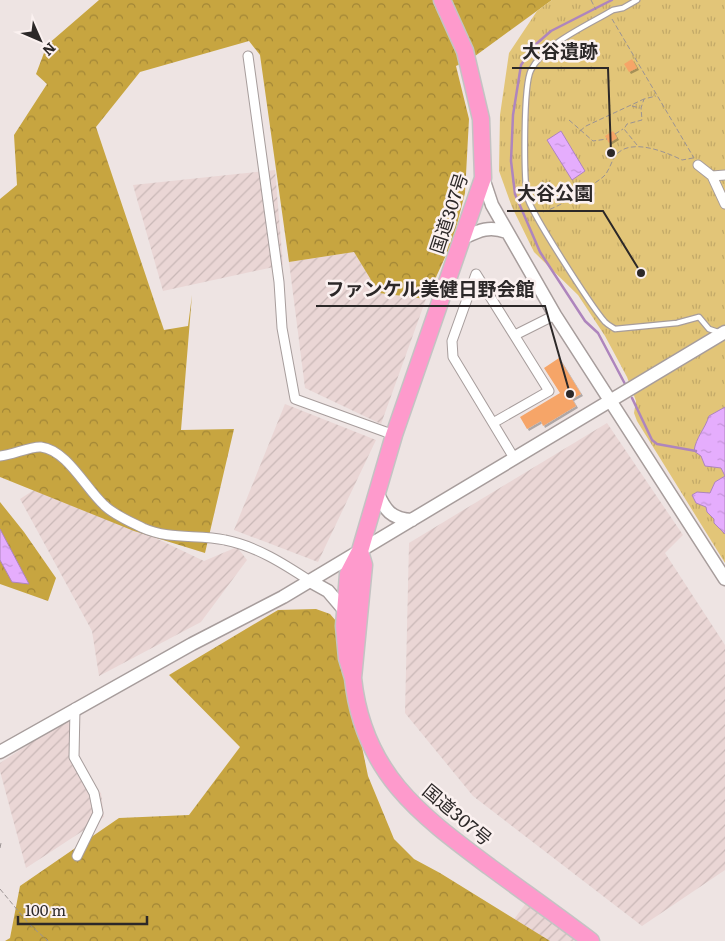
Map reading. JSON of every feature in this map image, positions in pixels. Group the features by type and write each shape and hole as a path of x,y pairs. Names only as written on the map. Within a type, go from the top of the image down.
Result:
{"highway":[{"name":"国道307号","path":"442,0 464,51 481,120 483,178 460,239 394,435 360,551 348,574 344,626 347,658 361,718 370,744 393,783 415,808 433,824 591,941"},
{"name":"国道307号","path":"353,678 364,565 360,551"}],"street":[{"path":"248,56 279,282 282,328 296,399 394,435"},
{"path":"696,161 712,176 725,204"},
{"path":"712,176 725,175"},
{"path":"483,178 492,205 555,315 725,578"},
{"path":"460,239 485,228 496,228 507,232"},
{"path":"493,423 550,391 476,274 452,341 453,357 514,458"},
{"path":"515,335 555,315"},
{"path":"0,752 75,708 310,581 724,332"},
{"path":"0,456 13,455 40,447 49,450 67,463 104,506 145,529 163,534 224,539 244,545 278,561 328,591 345,611"},
{"path":"377,492 388,512 395,517 412,520"},
{"path":"75,708 74,757 94,793 98,813 77,856"}],"lane":[{"path":"637,0 623,8 608,12 549,49 538,59 530,72 526,128 528,197 536,215 606,323 615,329 677,323 700,317 709,329 724,332"}],"path":[{"path":"591,0 601,17"},
{"path":"608,12 696,161"},
{"path":"523,50 538,59"},
{"path":"580,131 586,126 644,99 657,96"},
{"path":"615,134 624,129 627,124 642,120 641,108 644,99"},
{"path":"631,106 641,108"},
{"path":"569,120 593,141 607,138"},
{"path":"624,129 638,145 651,150 667,152 682,160 696,161"},
{"path":"536,215 568,199 604,176 616,155 624,148 638,145"},
{"path":"0,848 1,843"},
{"path":"0,889 30,924 48,941"}],"shaded area":[{"path":"275,170 283,265 163,291 133,185"},
{"path":"354,252 379,293 426,299 381,424 305,388 289,262"},
{"path":"285,404 376,440 318,562 234,530"},
{"path":"607,423 683,535 665,553 725,645 725,870 642,926 473,796 405,713 409,543"},
{"path":"77,462 103,513 204,561 237,547 247,560 201,622 99,676 92,631 20,499"},
{"path":"79,711 74,757 88,783 101,793 104,817 26,868 0,771 0,763"},
{"path":"529,899 585,941 498,941"}],"green space":[{"path":"99,0 552,0 471,59 456,66 469,119 465,193 453,240 426,299 379,293 354,252 289,262 260,55 249,41 140,72 96,127 164,330 188,326 192,295 181,430 234,429 205,553 134,531 0,477 0,199 17,185 14,135 47,84 36,74 47,45"},
{"path":"552,0 725,0 725,563 637,421 634,413 636,401 627,377 605,336 578,295 534,252 512,207 499,171 500,115 509,53 537,11"},
{"path":"0,502 24,532 56,578 48,601 0,584"},
{"path":"316,609 330,614 336,621 368,776 394,839 414,859 550,941 5,941 10,938 20,886 119,818 189,815 240,747 169,675 278,610"}],"water":[{"path":"561,131 585,171 572,180 547,140"},
{"path":"725,407 725,476 721,468 705,466 701,456 694,451 709,416"},
{"path":"725,476 725,534 714,523 714,519 707,512 706,507 696,503 692,495 697,492 710,493 715,482"},
{"path":"0,529 29,584 12,582 0,560"}],"building":[{"path":"632,59 637,68 629,72 624,64"},
{"path":"613,131 617,138 609,143 605,136"},
{"path":"559,358 581,394 572,399 576,406 543,426 541,421 527,429 520,417 560,393 544,368"}],"waterway":[{"path":"612,0 551,31 535,45 521,65 513,115 511,161 515,194 540,252 585,321 598,333 625,384"},
{"path":"632,398 652,440 657,444 696,451"}],"place":[{"name":"大谷遺跡","path":"611,153"},
{"name":"大谷公園","path":"641,273"},
{"name":"ファンケル美健日野会館","path":"570,394"}]}
